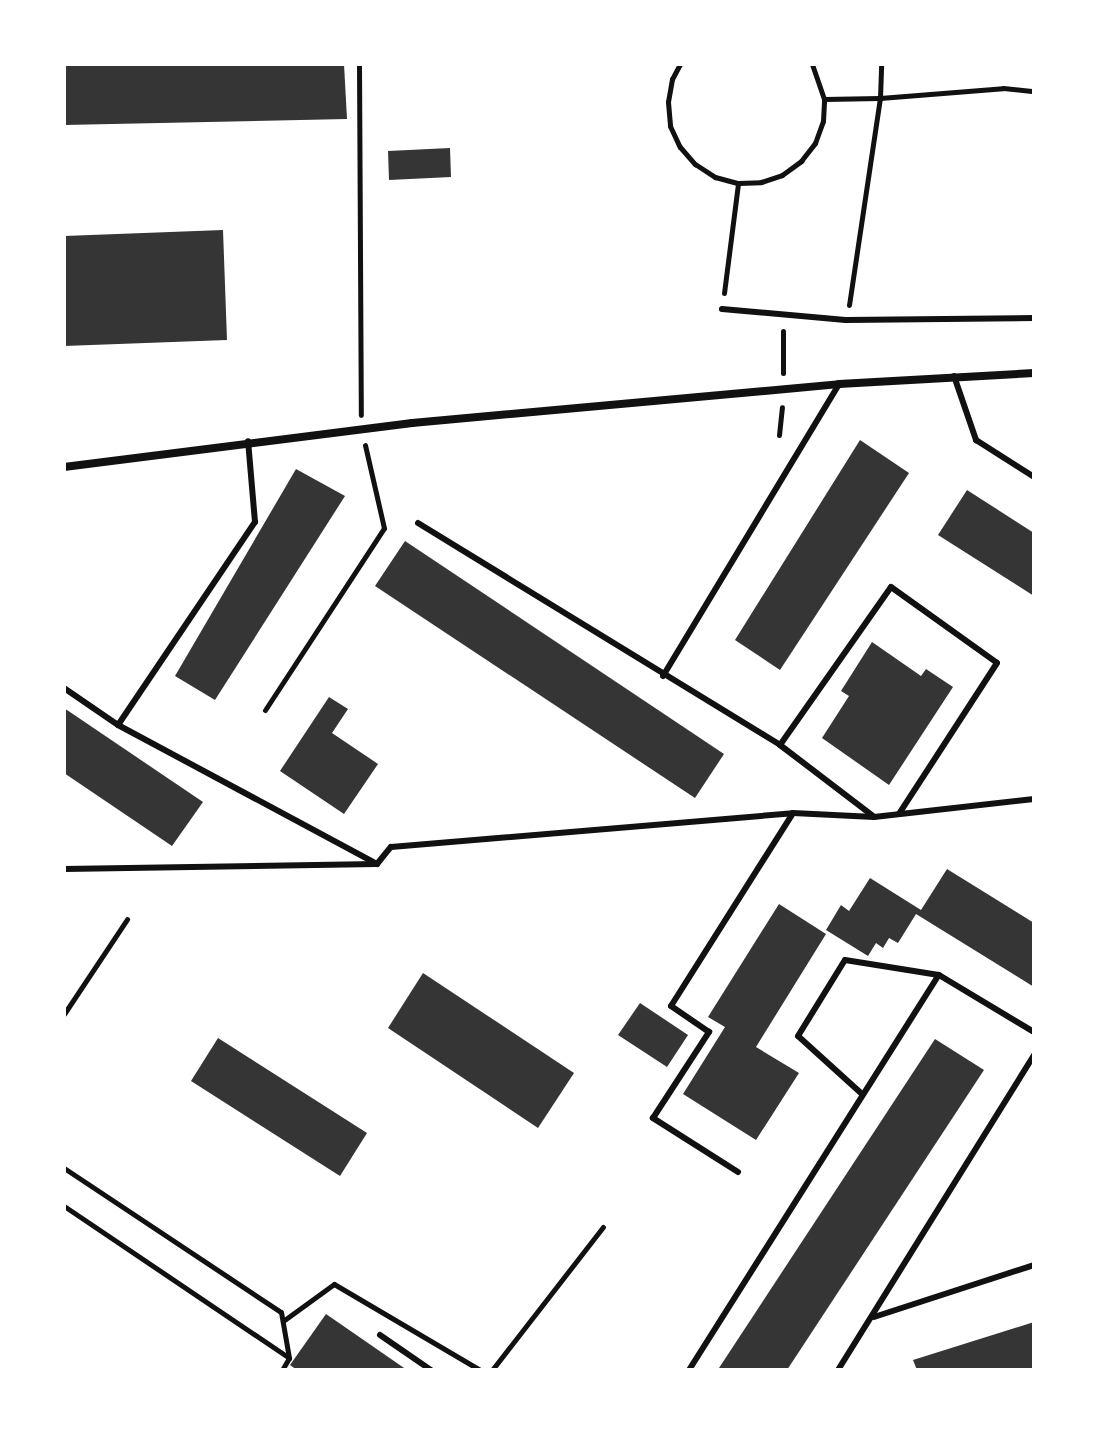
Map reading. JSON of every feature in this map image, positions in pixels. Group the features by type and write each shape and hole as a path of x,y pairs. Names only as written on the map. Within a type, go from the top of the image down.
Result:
{"street":[{"path":"64,467 248,441 361,429 839,384 1034,373"}],"lane":[{"path":"722,309 846,320 1034,318"},
{"path":"954,376 976,440 1034,477"},
{"path":"663,676 839,384"},
{"path":"118,725 255,522 248,441"},
{"path":"418,523 780,745 874,817"},
{"path":"780,745 891,587 997,663 899,814"},
{"path":"64,688 118,725 377,864"},
{"path":"64,869 377,864 391,847 793,813 874,817 1034,799"},
{"path":"738,1172 653,1118 709,1032 671,1006 793,813"},
{"path":"862,1094 798,1036 845,960 939,975 1034,1032"},
{"path":"689,1370 939,975"},
{"path":"838,1370 874,1317 1034,1055"},
{"path":"874,1317 1034,1265"},
{"path":"380,1335 431,1370"}],"path":[{"path":"265,710 384,528 361,429 359,64"},
{"path":"680,64 672,79 668,102 670,126 680,147 695,164 715,177 738,183 761,182 782,175 801,161 819,132 824,99 812,64"},
{"path":"846,320 880,98 881,64"},
{"path":"824,99 880,98 1003,88 1034,91"},
{"path":"722,309 738,183"},
{"path":"64,1014 127,919"},
{"path":"64,1168 281,1312 289,1358 282,1370"},
{"path":"64,1206 289,1358"},
{"path":"492,1370 603,1227"}],"building":[{"path":"64,64 344,64 347,119 64,125"},
{"path":"450,148 451,177 389,180 388,151"},
{"path":"223,230 227,340 64,346 64,236"},
{"path":"860,440 909,473 780,670 735,640"},
{"path":"296,469 345,496 215,700 175,676"},
{"path":"967,490 1034,533 1034,596 938,535"},
{"path":"405,541 724,754 695,798 375,586"},
{"path":"872,642 921,676 926,669 953,687 889,785 822,738 849,696 841,691"},
{"path":"329,697 348,709 332,733 378,764 344,814 280,771"},
{"path":"64,708 203,802 172,846 64,773"},
{"path":"947,869 1034,923 1034,987 916,914 898,943 889,938 883,948 876,943 868,956 826,930 841,905 849,911 870,878 921,910"},
{"path":"779,904 826,934 756,1047 799,1073 756,1140 683,1094 725,1027 708,1017"},
{"path":"423,973 574,1073 538,1128 388,1028"},
{"path":"640,1003 688,1035 667,1067 618,1035"},
{"path":"218,1038 367,1133 340,1176 191,1081"},
{"path":"935,1039 984,1070 787,1370 719,1368"},
{"path":"326,1314 407,1370 297,1370 290,1365"},
{"path":"1034,1322 1034,1370 917,1370 913,1360"}]}
